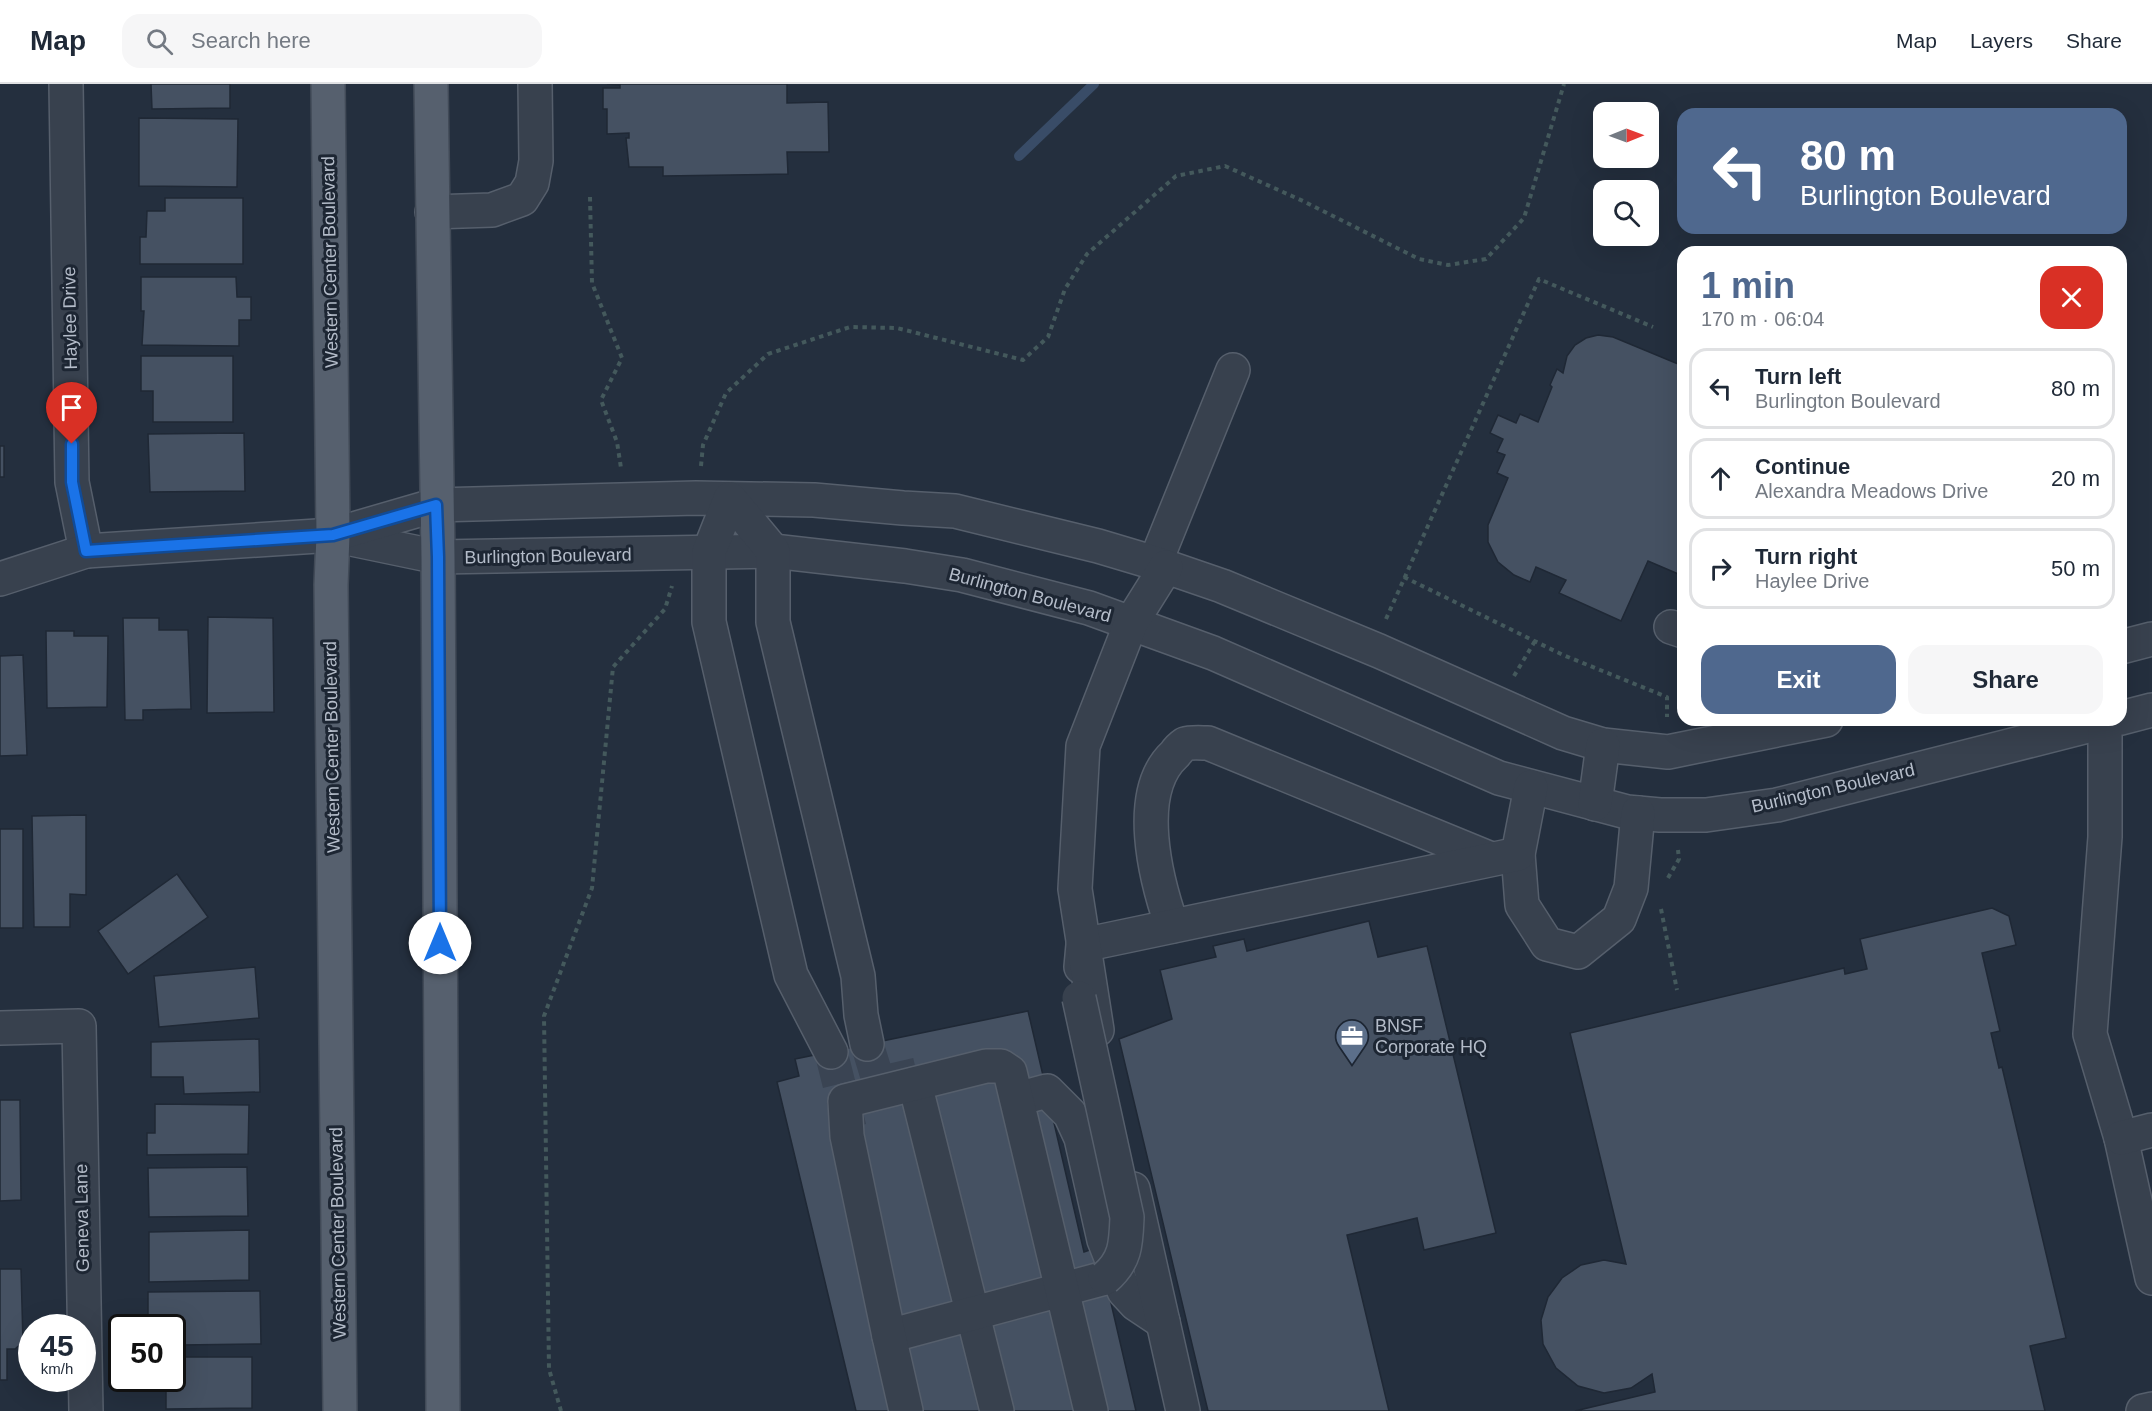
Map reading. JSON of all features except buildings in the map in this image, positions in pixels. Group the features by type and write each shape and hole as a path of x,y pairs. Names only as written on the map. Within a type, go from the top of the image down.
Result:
{"main road":[{"name":"Western Center Boulevard","path":"328,84 340,1411"},
{"path":"431,84 438,557 443,1411"}],"street":[{"name":"Haylee Drive","path":"66,84 72,482 86,551"},
{"path":"432,212 492,210 522,199 532,183 536,161 535,84"},
{"path":"1183,1411 1092,1010 1075,889 1083,746 1131,623 1160,565 1233,370"},
{"path":"0,579 86,551 333,535 436,505 730,499 814,500 955,511 1098,546 1222,586 1379,651 1563,733 1603,745 1668,752 1796,726"},
{"path":"730,499 773,551 773,622 858,976 861,1015 867,1044"},
{"path":"730,499 709,552 709,622 791,975 831,1052"},
{"name":"Burlington Boulevard","path":"333,535 438,557 773,551 962,575 1089,608 1212,653 1499,778 1638,813 1706,814 1777,805 2087,726"},
{"path":"2127,645 2152,639"},
{"name":"Burlington Boulevard","path":"2127,716 2152,710"},
{"path":"2111,726 2090,1034 2121,1138 2152,1278"},
{"path":"1172,926 1153,863 1151,818 1157,779 1169,759 1185,744 1208,743 1504,857"},
{"path":"1595,804 1603,745"},
{"path":"1531,787 1504,857 1522,905 1547,944 1578,952 1619,920 1631,888 1638,813"},
{"path":"1083,945 1504,857"},
{"path":"888,1336 1105,1278 1118,1267 1126,1241 1127,1217 1080,998 1083,945"},
{"name":"Geneva Lane","path":"0,1028 79,1026 86,1411"},
{"path":"906,1411 888,1336 847,1136 845,1101 986,1066 1001,1066 1010,1072 1091,1411"},
{"path":"915,1084 997,1411"},
{"path":"1017,1099 1047,1091 1070,1114 1081,1138 1104,1240 1124,1291 1136,1304 1163,1322"},
{"path":"2121,1138 2152,1130"},
{"path":"2143,1411 2152,1408"}],"path":[{"path":"591,197 592,283 622,358 602,400 616,442 624,501"},
{"path":"1379,651 1380,632 1539,279 1653,327"}],"waterway":[{"path":"1019,156 1094,84"}],"tunnel":[{"path":"867,1044 879,1083 917,1074"},
{"path":"831,1052 850,1128"}],"place":[{"name":"BNSF Corporate HQ","path":"1352,1065"}],"route":[{"path":"72,444 72,482 86,551 333,535 436,505 440,943"}]}
